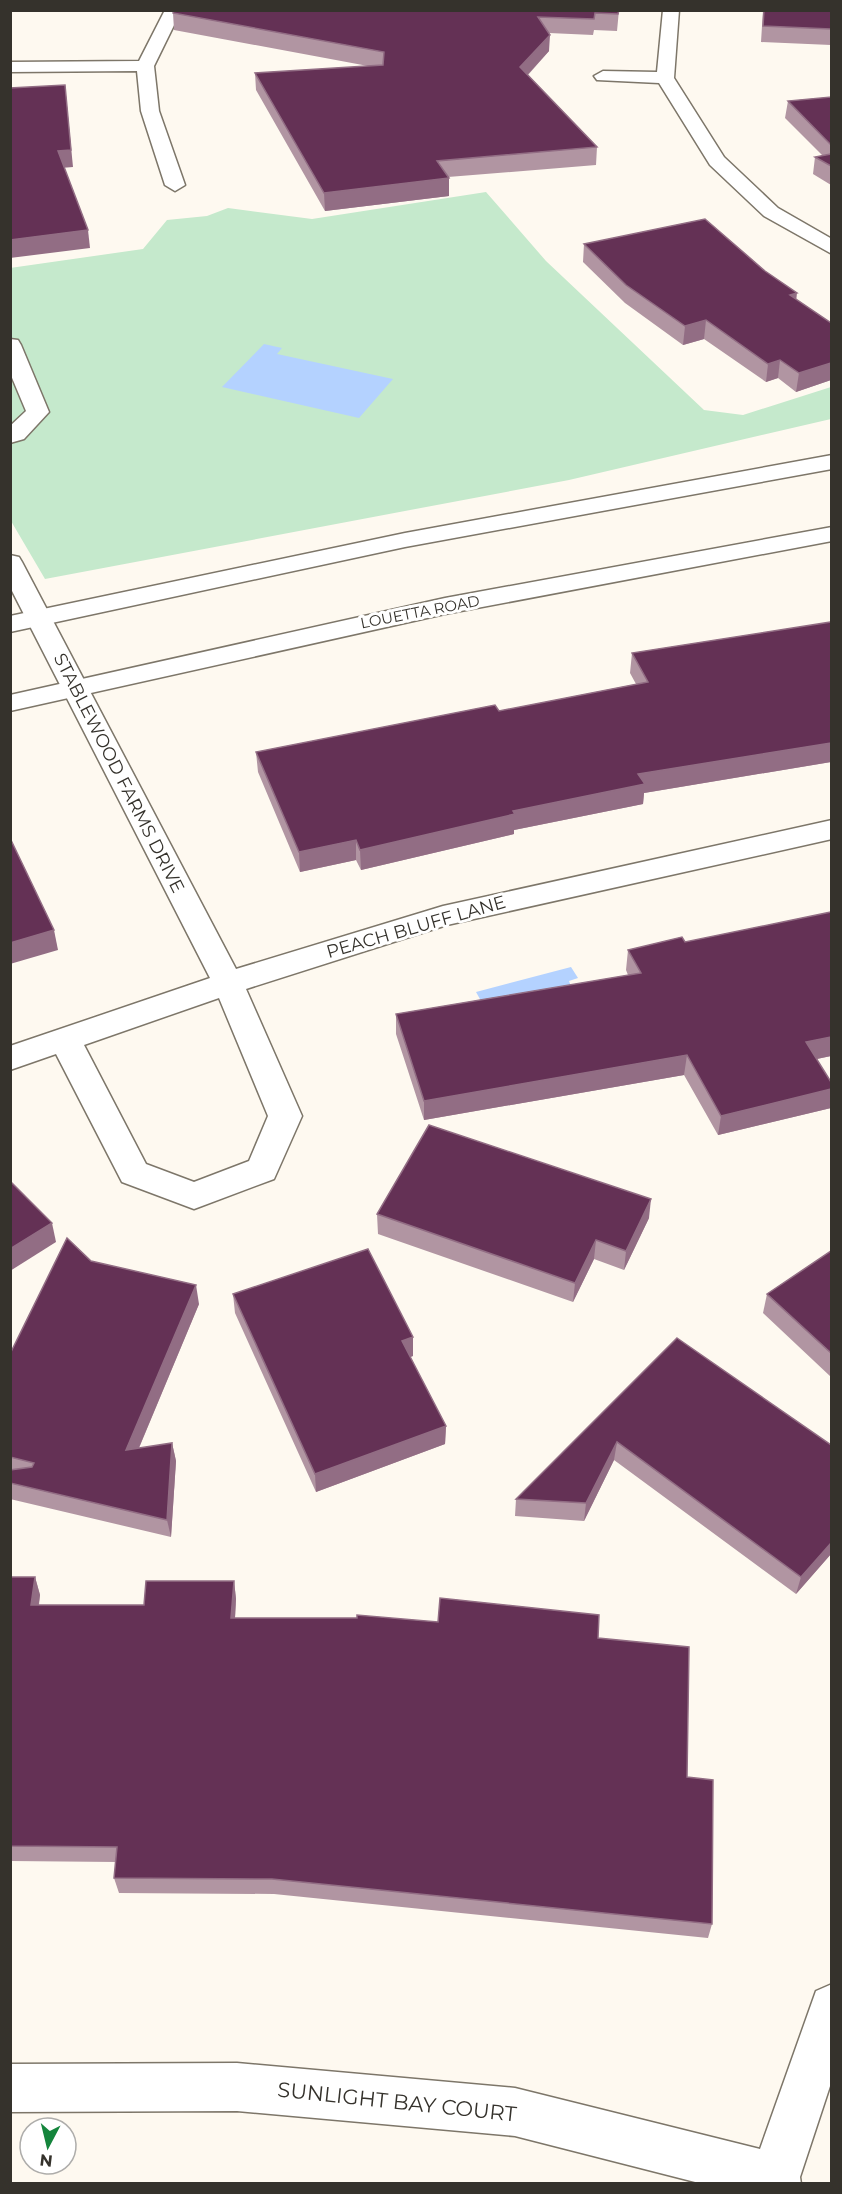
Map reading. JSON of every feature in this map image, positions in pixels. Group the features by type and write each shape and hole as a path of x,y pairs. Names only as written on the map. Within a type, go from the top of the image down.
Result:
{"street":[{"path":"175,185 150,111 146,66 171,14 176,10"},
{"path":"671,10 665,78 717,162 771,212 831,248"},
{"path":"10,67 146,66"},
{"path":"603,76 665,78"},
{"path":"10,345 38,412 16,434 10,436"},
{"path":"10,624 405,540 750,479 831,462"},
{"name":"LOUETTA ROAD","path":"10,703 445,606 831,534"},
{"name":"STABLEWOOD FARMS DRIVE","path":"10,562 228,983 285,1116 262,1170 194,1196 134,1173 65,1040"},
{"name":"PEACH BLUFF LANE","path":"10,1058 228,983 443,916 831,829"},
{"path":"775,2180 831,2007"},
{"name":"SUNLIGHT BAY COURT","path":"10,2088 237,2087 515,2112 775,2180"}],"green space":[{"path":"486,192 546,261 704,410 743,415 831,387 831,419 569,480 45,579 11,521 10,268 143,249 167,220 207,216 228,208 312,219"}],"water":[{"path":"264,344 282,348 277,354 393,379 359,418 222,387"},
{"path":"571,967 578,978 569,981 574,994 485,1008 476,992"}],"building":[{"path":"174,10 619,10 618,14 595,13 594,19 538,17 550,35 520,67 597,147 437,161 449,178 324,193 255,73 383,65 384,52 173,13"},
{"path":"764,10 831,10 831,29 763,26"},
{"path":"65,85 71,150 58,151 88,230 10,240 10,88"},
{"path":"831,97 831,145 788,101"},
{"path":"831,154 831,166 815,157"},
{"path":"705,219 765,271 797,293 790,295 831,323 831,363 799,373 780,360 768,364 706,320 685,326 626,285 584,244"},
{"path":"831,622 831,743 638,774 645,784 513,811 515,814 360,850 356,840 299,852 256,752 495,705 499,711 648,682 632,653"},
{"path":"10,838 54,930 10,943"},
{"path":"831,912 831,1037 806,1042 831,1082 831,1089 721,1116 687,1055 424,1101 396,1014 641,973 628,950 682,937 685,942"},
{"path":"429,1125 651,1199 626,1251 596,1240 575,1283 377,1214"},
{"path":"10,1181 52,1223 10,1249"},
{"path":"67,1238 91,1261 196,1285 126,1450 172,1443 167,1520 10,1483 10,1470 32,1467 34,1463 10,1457 10,1354"},
{"path":"368,1249 413,1337 402,1341 446,1426 315,1474 233,1294"},
{"path":"831,1251 831,1353 767,1294"},
{"path":"677,1338 831,1445 831,1543 801,1577 617,1442 586,1503 516,1499"},
{"path":"10,1577 35,1577 31,1605 144,1605 146,1581 234,1581 231,1618 357,1618 357,1615 438,1622 440,1598 599,1615 598,1638 689,1647 687,1777 713,1780 712,1924 272,1879 114,1878 117,1847 10,1846"}]}
